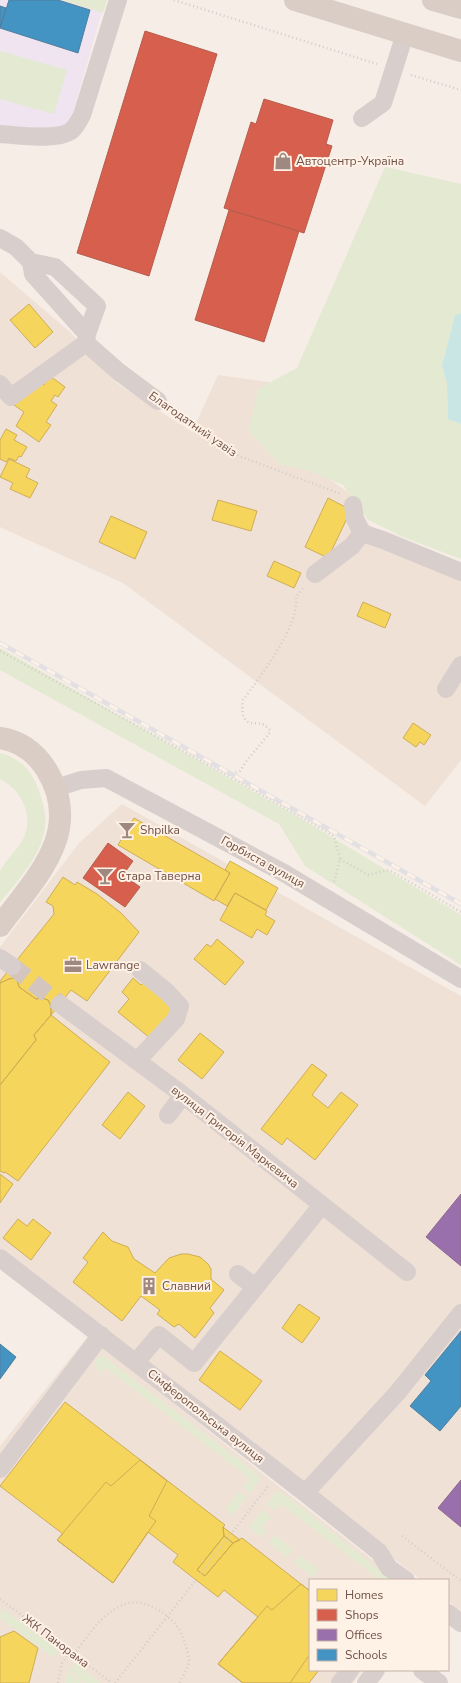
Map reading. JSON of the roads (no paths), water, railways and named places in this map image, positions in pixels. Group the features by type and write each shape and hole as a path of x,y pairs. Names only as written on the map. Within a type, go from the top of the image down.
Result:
{"main road":[{"path":"295,0 461,51"},
{"path":"438,1 461,8"},
{"path":"0,738 15,741 29,749 41,761 56,788 60,807 60,826 56,845 47,862 0,926"}],"street":[{"path":"0,134 54,136 70,131 77,124 82,115 118,0"},
{"path":"362,118 383,103 404,34"},
{"path":"0,238 16,246 31,262 56,267 97,306 87,338 12,397 0,384"},
{"name":"Благодатний узвіз","path":"31,262 33,274 87,338 119,372 158,401"},
{"path":"353,505 355,519 362,533 461,572"},
{"path":"315,574 352,546 362,533"},
{"path":"446,689 461,665"},
{"name":"Горбиста вулиця","path":"56,788 81,780 106,778 284,873 461,979"},
{"path":"136,1061 176,1019 180,1006 168,992 140,970"},
{"name":"вулиця Григорія Маркевича","path":"60,1004 182,1096 407,1272"},
{"path":"168,1114 182,1096"},
{"path":"136,1362 158,1335 194,1364 322,1205"},
{"name":"Сімферопольська вулиця","path":"0,1258 279,1472 379,1552 389,1568 405,1579"},
{"path":"238,1274 255,1287"},
{"path":"305,1493 398,1392 461,1313"},
{"path":"0,1470 101,1335"},
{"path":"449,1614 461,1623"},
{"path":"340,1683 349,1671"},
{"path":"366,1683 375,1671"},
{"path":"423,1671 439,1683"}],"water":[{"path":"461,313 461,424 448,419 447,383 442,366 455,315"}],"tunnel":[{"path":"12,966 60,1004"}],"railway":[{"path":"0,643 461,904"}],"place":[{"name":"Автоцентр-Україна","path":"283,161"},
{"name":"Shpilka","path":"127,830"},
{"name":"Стара Таверна","path":"105,876"},
{"name":"Lawrange","path":"73,965"},
{"name":"Славний","path":"149,1286"}]}
